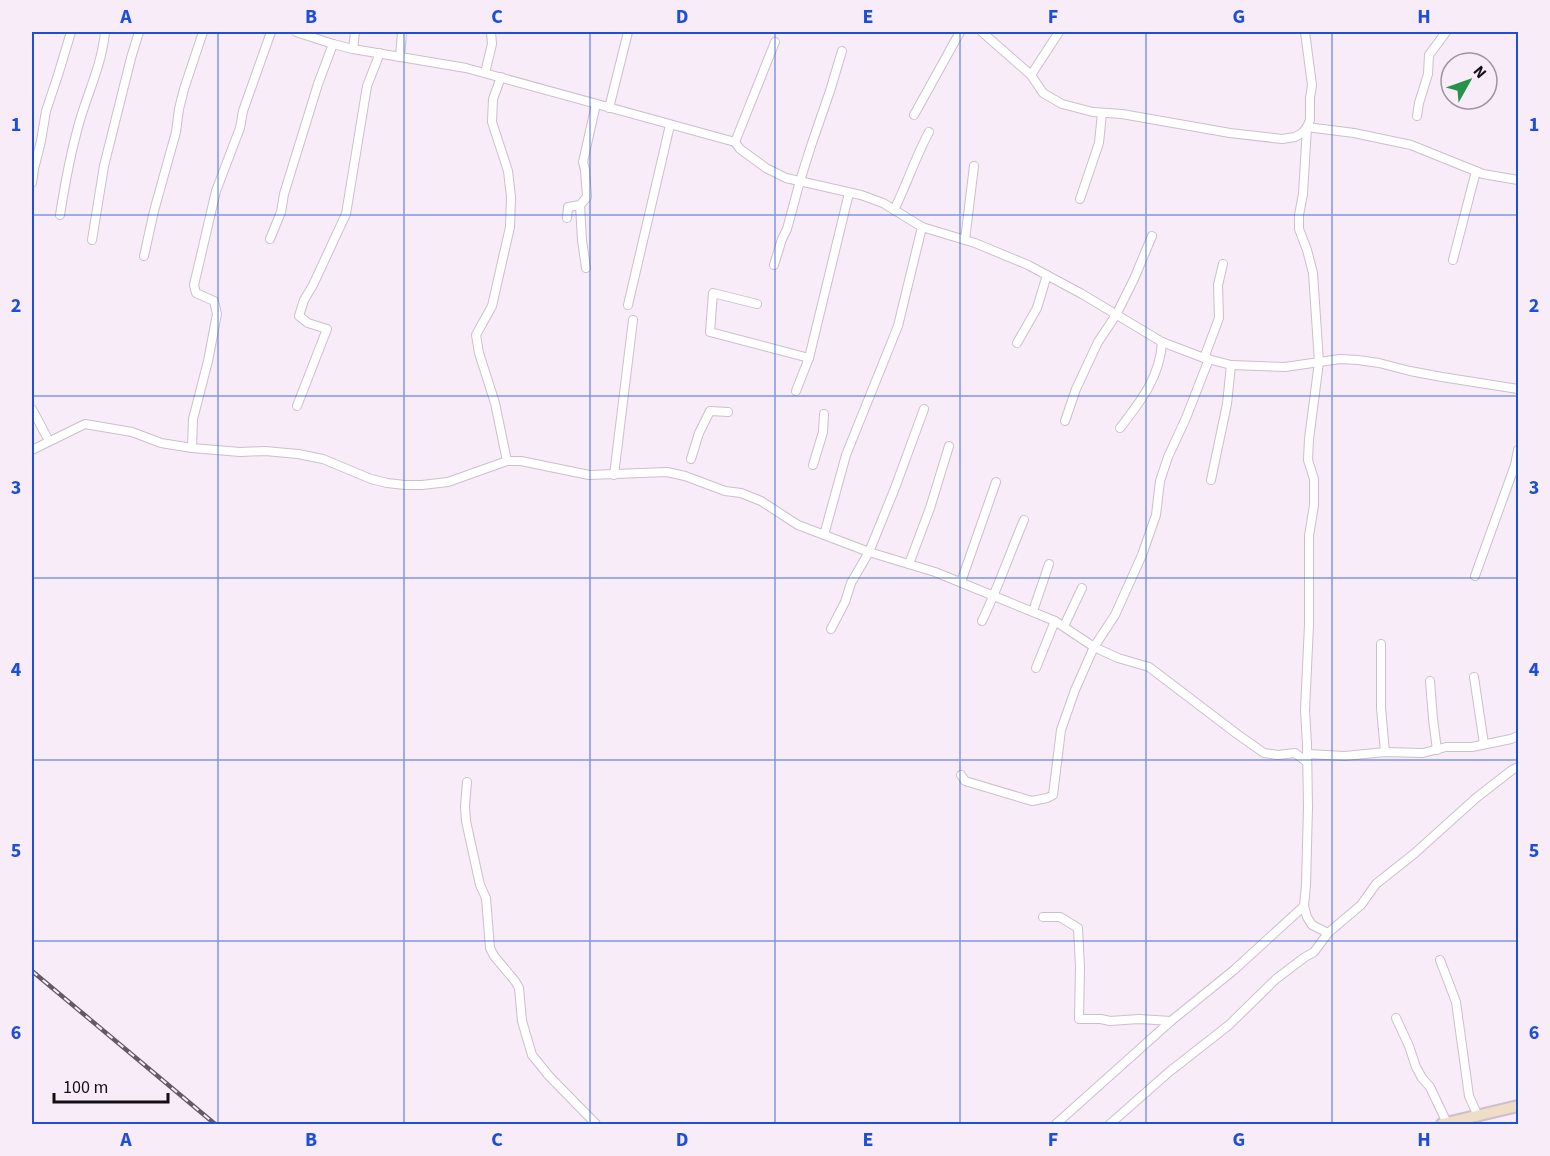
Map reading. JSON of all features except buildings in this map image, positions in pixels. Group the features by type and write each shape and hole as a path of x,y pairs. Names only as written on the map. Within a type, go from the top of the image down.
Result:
{"main road":[{"path":"1444,1124 1518,1106"}],"street":[{"path":"32,183 46,111 71,32"},
{"path":"60,215 70,158 103,52 105,32"},
{"path":"92,240 105,166 130,58 139,32"},
{"path":"144,256 176,132 184,89 203,32"},
{"path":"192,448 193,419 217,314 214,301 196,293 194,285 216,191 240,128 243,111 271,32"},
{"path":"296,32 353,49 445,63 501,77 735,142 740,149 766,168 786,178 861,195 883,203 922,227 975,243 1019,261 1082,294 1162,342 1207,359 1231,364 1285,367 1340,359 1358,360 1518,389"},
{"path":"353,49 355,32"},
{"path":"400,57 402,32"},
{"path":"485,73 492,44 491,32"},
{"path":"609,108 628,32"},
{"path":"914,115 960,32"},
{"path":"982,32 1031,75 1043,93 1062,104 1093,112 1122,114 1230,133 1282,139 1302,133 1310,120 1312,85 1305,32"},
{"path":"1031,75 1059,32"},
{"path":"1417,116 1428,74 1429,55 1446,32"},
{"path":"735,142 775,42"},
{"path":"270,239 281,212 284,194 318,84 333,44"},
{"path":"774,265 842,51"},
{"path":"297,406 327,329 308,323 299,316 304,300 346,214 367,86 380,52"},
{"path":"501,77 493,99 492,122 508,171 511,198 510,227 492,306 476,334 479,353 495,404 507,461"},
{"path":"586,268 580,205 586,197 583,162 596,104"},
{"path":"1080,199 1099,143 1102,113"},
{"path":"628,305 670,125"},
{"path":"1307,127 1354,133 1411,145 1483,174 1518,180"},
{"path":"1307,127 1299,229 1313,273 1319,362 1308,460 1314,480 1314,506 1309,536 1309,625 1305,710 1307,851 1304,906 1312,924 1328,933"},
{"path":"894,210 929,132"},
{"path":"965,240 974,166"},
{"path":"1453,260 1476,171"},
{"path":"796,391 809,358 849,193"},
{"path":"567,218 568,207 580,205"},
{"path":"824,535 846,455 898,326 922,227"},
{"path":"1065,421 1076,389 1098,342 1116,315 1152,236"},
{"path":"961,775 965,782 1032,801 1053,795 1061,730 1075,690 1094,647 1115,615 1142,555 1156,515 1160,481 1207,359 1219,318 1218,285 1223,264"},
{"path":"1017,343 1037,308 1047,275"},
{"path":"757,304 713,293 710,332 809,358"},
{"path":"614,475 633,320"},
{"path":"1120,428 1156,374 1162,342"},
{"path":"1211,480 1227,404 1231,364"},
{"path":"32,409 49,441"},
{"path":"831,629 845,602 851,584 869,552 924,409"},
{"path":"691,459 699,433 710,411 728,412"},
{"path":"813,465 823,432 824,414"},
{"path":"32,450 86,424 124,431 160,443 192,448 298,454 324,459 371,479 405,485 448,482 507,461 520,461 589,475 666,472 685,476 725,491 741,493 761,501 798,525 869,552 935,572 1055,621 1094,647 1118,658 1149,667 1264,753 1278,755 1295,753 1307,758 1385,752 1424,753 1446,747 1472,747 1518,736"},
{"path":"909,564 949,446"},
{"path":"1475,576 1515,465 1518,450"},
{"path":"961,582 996,482"},
{"path":"982,621 1024,519"},
{"path":"1033,611 1048,564"},
{"path":"1064,626 1082,588"},
{"path":"1035,668 1055,621"},
{"path":"1381,644 1381,708 1385,752"},
{"path":"1474,677 1485,744"},
{"path":"1430,681 1437,750"},
{"path":"1110,1125 1169,1072 1229,1025 1276,979 1314,952 1328,933 1360,904 1376,884 1415,853 1476,798 1518,767"},
{"path":"467,782 466,821 480,885 486,898 490,948 519,988 522,1021 532,1055 596,1125"},
{"path":"1056,1125 1304,906"},
{"path":"1043,917 1060,917 1078,928 1079,1019 1172,1021"},
{"path":"1440,960 1456,1002 1469,1095 1478,1116"},
{"path":"1396,1018 1416,1067 1430,1087 1444,1124"}],"railway":[{"path":"32,971 215,1124"}]}
